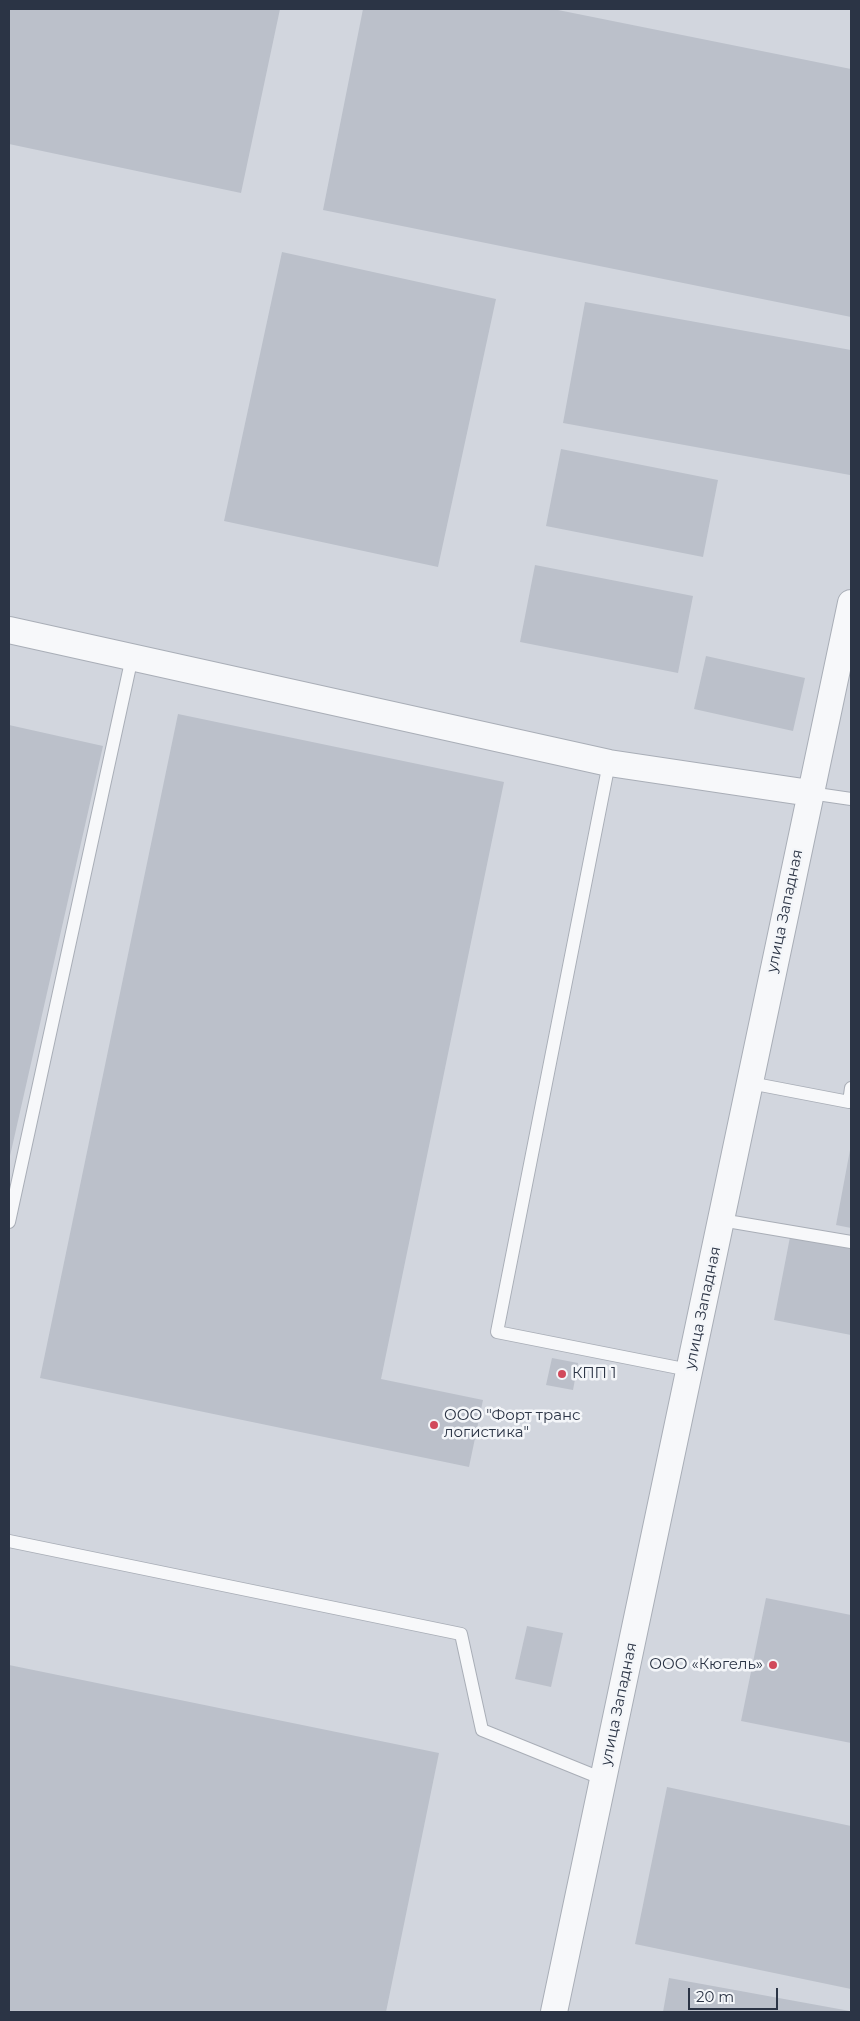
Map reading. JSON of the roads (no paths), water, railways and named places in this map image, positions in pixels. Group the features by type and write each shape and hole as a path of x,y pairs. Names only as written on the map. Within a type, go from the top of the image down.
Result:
{"street":[{"name":"улица Западная","path":"554,2012 851,603"},
{"path":"9,630 609,763 810,792"}],"lane":[{"path":"9,1222 132,657"},
{"path":"609,763 497,1332 689,1370"},
{"path":"810,792 851,799"},
{"path":"750,1083 849,1102 851,1088"},
{"path":"721,1220 851,1242"},
{"path":"9,1541 462,1634 482,1730 603,1779"}],"place":[{"name":"КПП 1","path":"562,1374"},
{"name":"ООО \"Форт транс логистика\"","path":"434,1425"},
{"name":"ООО «Кюгель»","path":"773,1665"}]}
